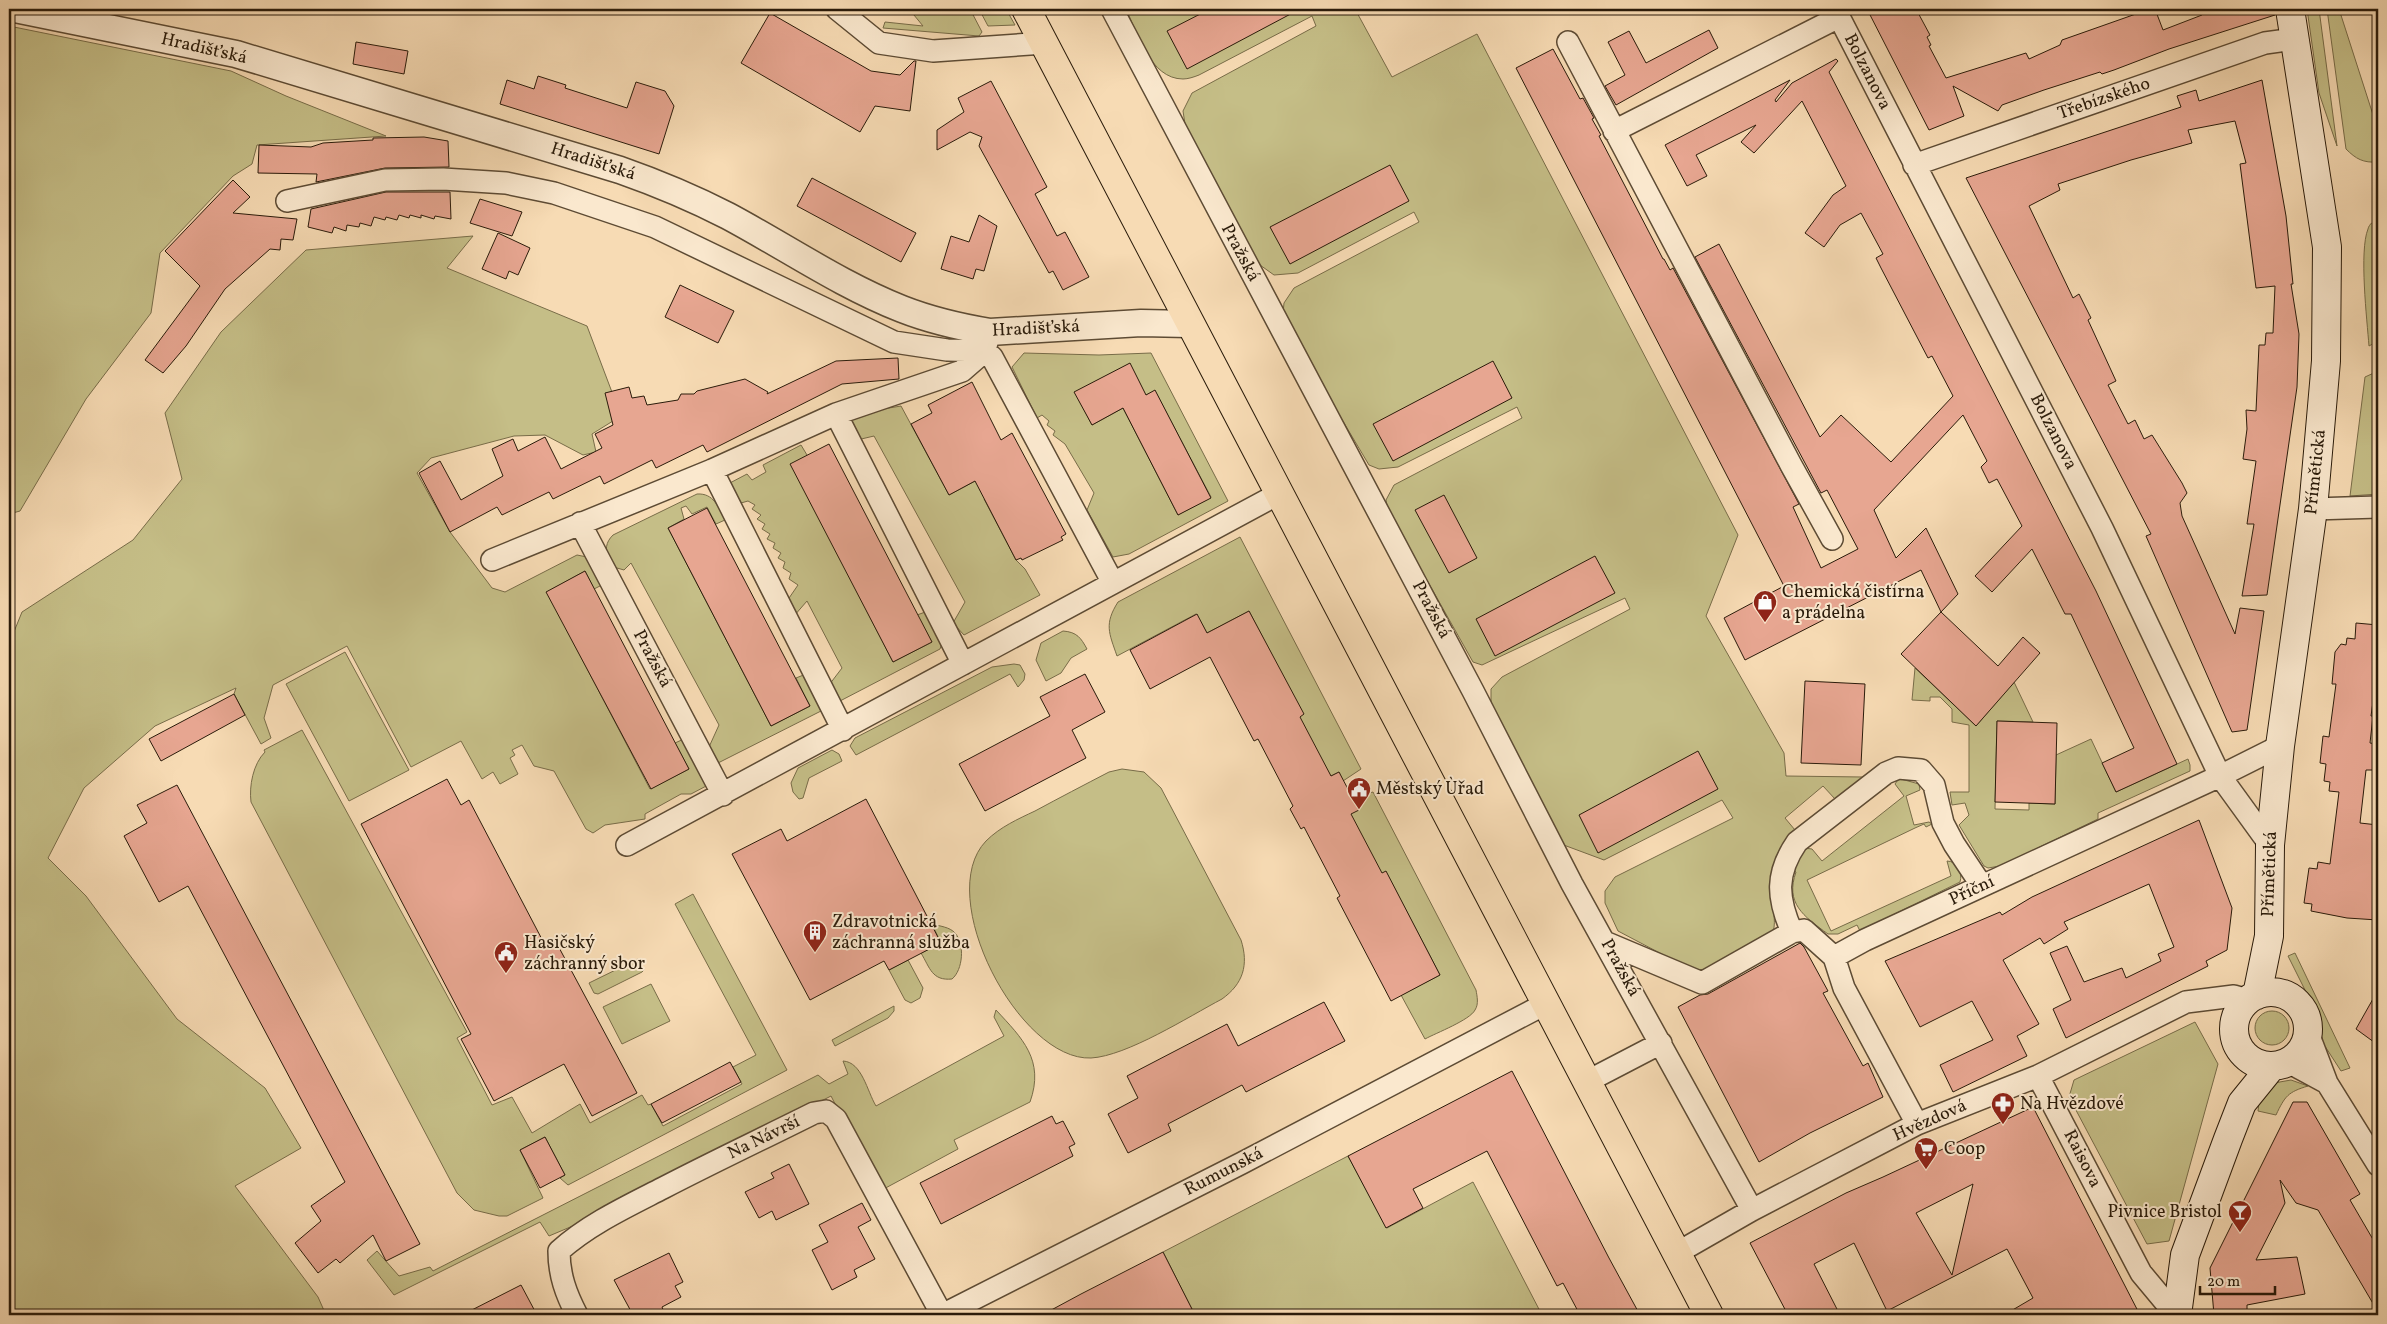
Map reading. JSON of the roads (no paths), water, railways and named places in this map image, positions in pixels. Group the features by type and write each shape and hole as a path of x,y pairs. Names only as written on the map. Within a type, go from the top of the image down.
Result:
{"main road":[{"path":"1026,9 1189,324 1280,493 1709,1315"},
{"name":"Přímětická","path":"2252,998 2269,936 2270,845 2280,746 2312,509 2326,361 2328,265 2320,198 2290,9"},
{"name":"Přímětická","path":"2269,936 2294,1000"},
{"path":"2177,1315 2184,1255 2242,1103 2280,1064 2298,1055 2305,1045 2308,1034 2308,1021 2302,1009 2294,1000 2276,993 2252,998 2239,1011 2235,1023 2235,1035 2239,1046 2242,1103"},
{"path":"2239,1046 2252,1060 2280,1064"}],"street":[{"name":"Hradišťská","path":"15,9 236,54 620,170 671,188 728,216 860,290 903,309 966,328 989,347"},
{"path":"837,9 878,42 933,51 1045,43"},
{"name":"Pražská","path":"1112,9 1464,674 1572,884 1607,943 1752,1210"},
{"name":"Bolzanova","path":"1614,131 1837,13 2102,528 2220,776 2270,845"},
{"name":"Třebízského","path":"1914,165 2264,43 2295,39"},
{"path":"1568,42 1808,498 1832,539"},
{"name":"Hradišťská","path":"287,201 385,180 443,178 497,182 554,193 655,227 894,342 947,350 989,347 1154,323 1189,324"},
{"path":"492,560 712,470 836,414 962,371 989,347 1113,583"},
{"path":"836,414 963,664"},
{"path":"712,470 843,730"},
{"path":"627,845 723,795 1280,493"},
{"path":"2312,509 2378,506"},
{"name":"Pražská","path":"580,523 723,795"},
{"name":"Příční","path":"1834,957 1865,940 2220,776 2280,746"},
{"path":"1792,932 1779,896 1780,884 1790,853 1797,842 1886,773 1898,768 1920,770 1934,785 1943,822 1950,837 1982,886"},
{"path":"1607,943 1702,982 1792,932 1804,930 1834,957 1844,988 1917,1124"},
{"name":"Hvězdová","path":"1677,1253 1752,1210 1917,1124 2038,1076 2186,1002 2234,996 2252,998"},
{"name":"Rumunská","path":"942,1315 1242,1163 1547,1003"},
{"path":"2308,1034 2327,1083 2378,1166"},
{"path":"1588,1081 1661,1043"},
{"path":"2280,1064 2327,1083"},
{"name":"Raisova","path":"2038,1076 2142,1274 2177,1315"},
{"name":"Na Návrší","path":"577,1315 565,1291 559,1268 559,1251 570,1241 630,1205 814,1114 826,1111 836,1119 942,1315"}],"place":[{"name":"Chemická čistírna a prádelna","path":"1765,623"},
{"name":"Městský Ùřad","path":"1359,810"},
{"name":"Zdravotnická záchranná služba","path":"815,953"},
{"name":"Hasičský záchranný sbor","path":"506,974"},
{"name":"Na Hvězdové","path":"2003,1125"},
{"name":"Coop","path":"1926,1170"},
{"name":"Pivnice Bristol","path":"2240,1233"}]}
